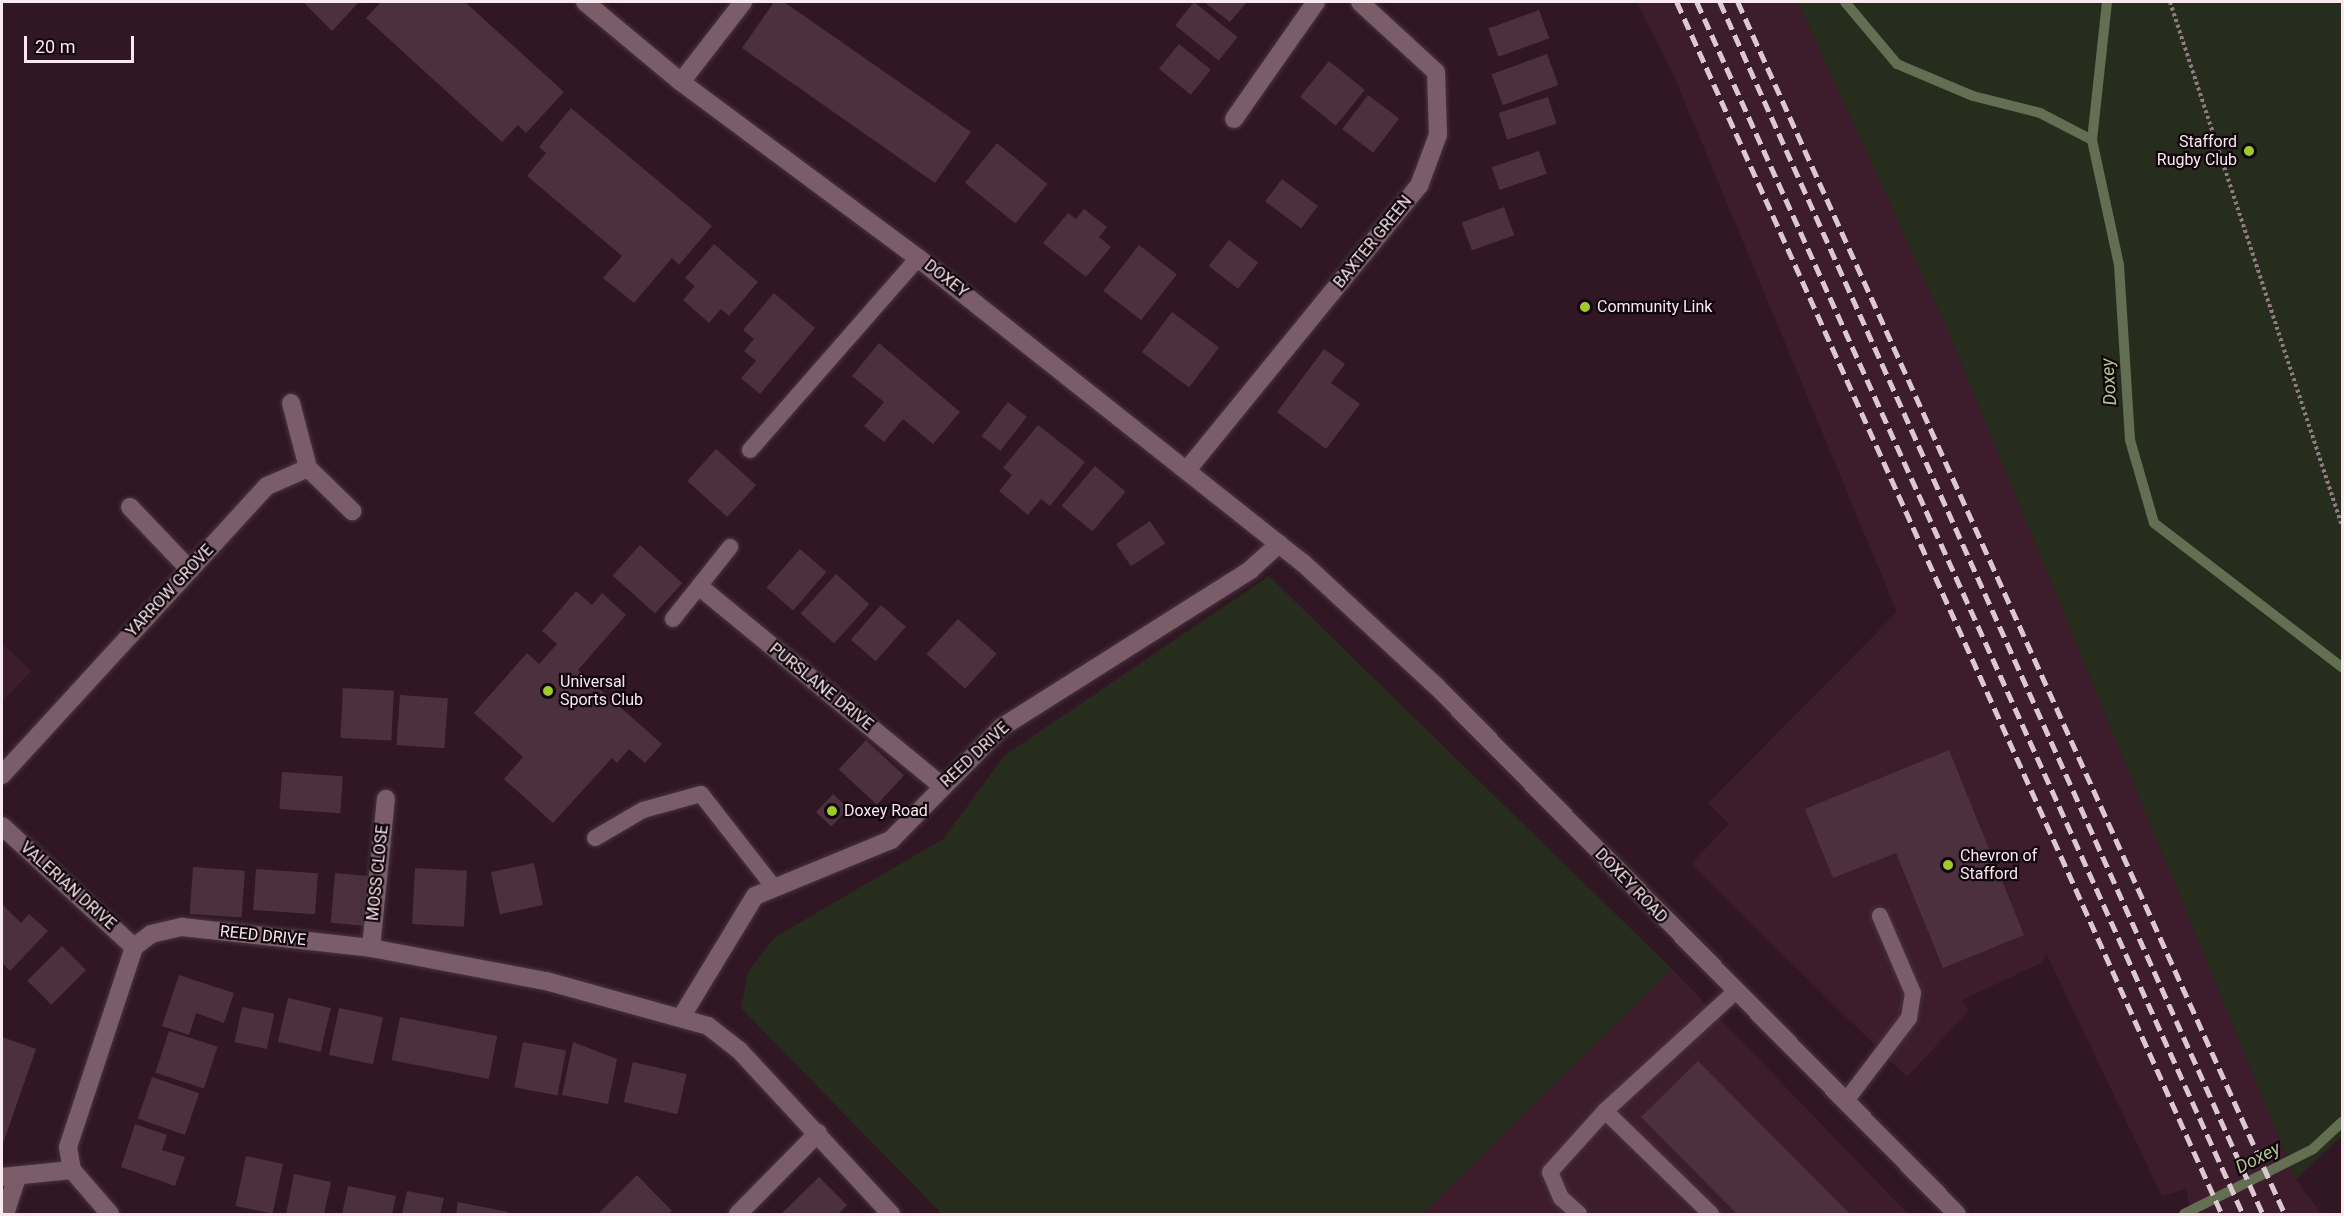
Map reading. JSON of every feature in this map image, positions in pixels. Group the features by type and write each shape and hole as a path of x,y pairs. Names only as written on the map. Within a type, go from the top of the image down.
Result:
{"street":[{"name":"DOXEY","path":"585,2 681,82 918,258 1302,562"},
{"path":"681,82 743,2"},
{"path":"1234,119 1317,2"},
{"name":"BAXTER GREEN","path":"1187,470 1419,186 1438,135 1436,72 1360,2"},
{"path":"291,403 308,468 352,511"},
{"name":"YARROW GROVE","path":"2,775 267,486 308,468"},
{"path":"130,507 190,570"},
{"name":"REED DRIVE","path":"682,1016 742,915 772,885 891,840 1002,727 1250,570 1279,544"},
{"name":"DOXEY ROAD","path":"1302,562 1437,687 1957,1215"},
{"name":"PURSLANE DRIVE","path":"701,588 942,786"},
{"name":"MOSS CLOSE","path":"370,948 386,799"},
{"name":"VALERIAN DRIVE","path":"2,826 134,946"},
{"name":"REED DRIVE","path":"134,946 151,934 182,927 370,948 546,981 682,1016 708,1026 739,1050 818,1133 891,1215"},
{"path":"110,1215 72,1170 68,1147 134,946"},
{"path":"738,1215 818,1133"},
{"path":"5,1215 9,1177 72,1170"}],"lane":[{"path":"750,450 918,258"},
{"path":"673,619 701,588 730,547"},
{"path":"595,838 643,810 701,794 772,885"},
{"path":"1845,1102 1909,1018 1913,993 1880,916"},
{"path":"1579,1215 1561,1198 1550,1172 1605,1111 1735,992"},
{"path":"1605,1111 1711,1215"}],"path":[{"path":"2170,2 2343,526"}],"shaded area":[{"path":"1636,2 1798,2 1946,326 2296,1179 2322,1214 2191,1214 2186,1189 2162,1196 2047,955 2041,963 1962,1000 1969,1010 1907,1077 1691,864 1729,824 1708,803 1897,612 1672,71"},
{"path":"2,643 31,671 2,702"},
{"path":"1672,969 1908,1214 1422,1214"}],"green space":[{"path":"1798,2 2342,2 2342,1136 2296,1179 1946,326"},
{"path":"1269,576 1672,969 1422,1214 942,1214 741,1008 748,972 775,937 943,839 1005,755"}],"building":[{"path":"303,2 359,2 332,31"},
{"path":"381,2 465,2 564,92 526,133 518,125 502,142 366,18"},
{"path":"774,2 784,2 971,132 935,183 742,48"},
{"path":"1194,2 1238,37 1219,61 1175,25"},
{"path":"1204,2 1247,2 1230,22"},
{"path":"1539,10 1549,38 1499,57 1488,28"},
{"path":"1179,44 1211,70 1191,95 1159,69"},
{"path":"1547,54 1558,85 1503,105 1492,74"},
{"path":"1329,61 1365,90 1336,126 1300,97"},
{"path":"1368,95 1399,118 1373,153 1342,129"},
{"path":"1548,97 1557,124 1507,140 1499,113"},
{"path":"571,108 712,226 679,265 672,258 634,303 603,278 622,256 527,176 546,153 539,147"},
{"path":"997,143 1048,184 1015,224 965,183"},
{"path":"1539,151 1547,174 1500,190 1492,167"},
{"path":"1282,179 1318,206 1301,228 1265,201"},
{"path":"1504,207 1514,235 1472,251 1462,222"},
{"path":"1084,209 1107,227 1099,237 1111,247 1086,277 1043,243 1068,213 1076,219"},
{"path":"1229,240 1258,263 1238,289 1209,266"},
{"path":"714,244 758,282 729,316 721,309 709,323 683,300 695,286 685,278"},
{"path":"1139,245 1177,275 1141,320 1103,291"},
{"path":"774,293 815,328 760,394 741,378 756,361 744,351 754,339 743,330"},
{"path":"1172,312 1219,348 1189,387 1142,352"},
{"path":"879,343 960,412 933,444 903,419 884,442 864,426 884,402 852,376"},
{"path":"1324,349 1345,364 1331,383 1360,404 1326,449 1277,412"},
{"path":"1008,402 1027,417 1000,451 982,436"},
{"path":"1038,425 1085,462 1050,506 1041,499 1028,515 999,491 1012,475 1003,468"},
{"path":"716,449 756,485 727,517 687,481"},
{"path":"1095,466 1126,492 1092,532 1062,506"},
{"path":"1150,521 1165,543 1131,566 1116,544"},
{"path":"640,545 682,583 655,614 613,575"},
{"path":"800,549 826,572 793,610 767,587"},
{"path":"836,574 869,604 834,643 801,613"},
{"name":"Universal Sports Club","path":"576,591 592,605 602,593 626,615 578,670 662,744 645,763 629,749 617,763 612,758 553,823 504,779 523,757 474,713 527,653 539,664 557,644 542,631"},
{"path":"881,605 906,627 876,661 851,640"},
{"path":"958,619 997,654 965,689 927,654"},
{"path":"343,688 394,691 391,741 340,738"},
{"path":"400,695 448,698 444,748 397,745"},
{"path":"866,740 904,775 877,805 839,769"},
{"name":"Chevron of Stafford","path":"1949,750 2024,935 1943,968 1896,853 1833,878 1805,809"},
{"path":"282,772 343,776 340,813 279,809"},
{"name":"Doxey Road","path":"833,794 848,808 831,827 816,812"},
{"path":"534,863 543,905 500,914 491,872"},
{"path":"193,867 245,871 242,918 190,914"},
{"path":"415,868 467,871 464,927 412,924"},
{"path":"256,869 318,873 315,914 253,910"},
{"path":"335,873 369,876 365,926 331,923"},
{"path":"3,905 21,923 29,914 48,931 10,971 2,963"},
{"path":"62,946 86,970 51,1005 27,981"},
{"path":"179,975 234,993 224,1023 196,1013 189,1035 162,1026"},
{"path":"288,998 331,1008 321,1052 278,1042"},
{"path":"242,1007 274,1014 267,1049 235,1042"},
{"path":"339,1008 383,1017 373,1064 329,1055"},
{"path":"400,1017 497,1036 489,1079 392,1060"},
{"path":"169,1031 218,1047 204,1089 155,1073"},
{"path":"2,1037 36,1049 2,1146"},
{"path":"523,1042 566,1050 557,1096 514,1087"},
{"path":"573,1042 617,1059 608,1104 562,1095"},
{"path":"1698,1061 1850,1214 1737,1214 1641,1117"},
{"path":"633,1062 687,1074 677,1114 624,1102"},
{"path":"152,1077 199,1093 185,1135 138,1119"},
{"path":"135,1124 167,1135 162,1150 185,1157 175,1186 121,1167"},
{"path":"246,1156 283,1164 273,1214 235,1206"},
{"path":"294,1174 331,1182 324,1214 286,1214"},
{"path":"637,1175 672,1211 668,1214 598,1214"},
{"path":"819,1177 847,1205 838,1214 781,1214"},
{"path":"348,1186 396,1196 392,1214 342,1214"},
{"path":"407,1191 444,1198 440,1214 402,1214"},
{"path":"458,1202 508,1212 507,1214 456,1214"}],"waterway":[{"path":"1845,2 1897,64 1973,96 2040,113 2092,140"},
{"name":"Doxey","path":"2107,2 2092,140 2119,265 2130,440 2154,523 2342,667"},
{"name":"Doxey","path":"2184,1214 2313,1149 2342,1122"}],"railway":[{"path":"1677,2 2222,1214"},
{"path":"1697,2 2243,1214"},
{"path":"1720,2 2263,1214"},
{"path":"1738,2 2285,1214"}],"place":[{"name":"Stafford Rugby Club","path":"2249,151"},
{"name":"Community Link","path":"1585,307"},
{"name":"Universal Sports Club","path":"548,691"},
{"name":"Doxey Road","path":"832,811"},
{"name":"Chevron of Stafford","path":"1948,865"}]}
